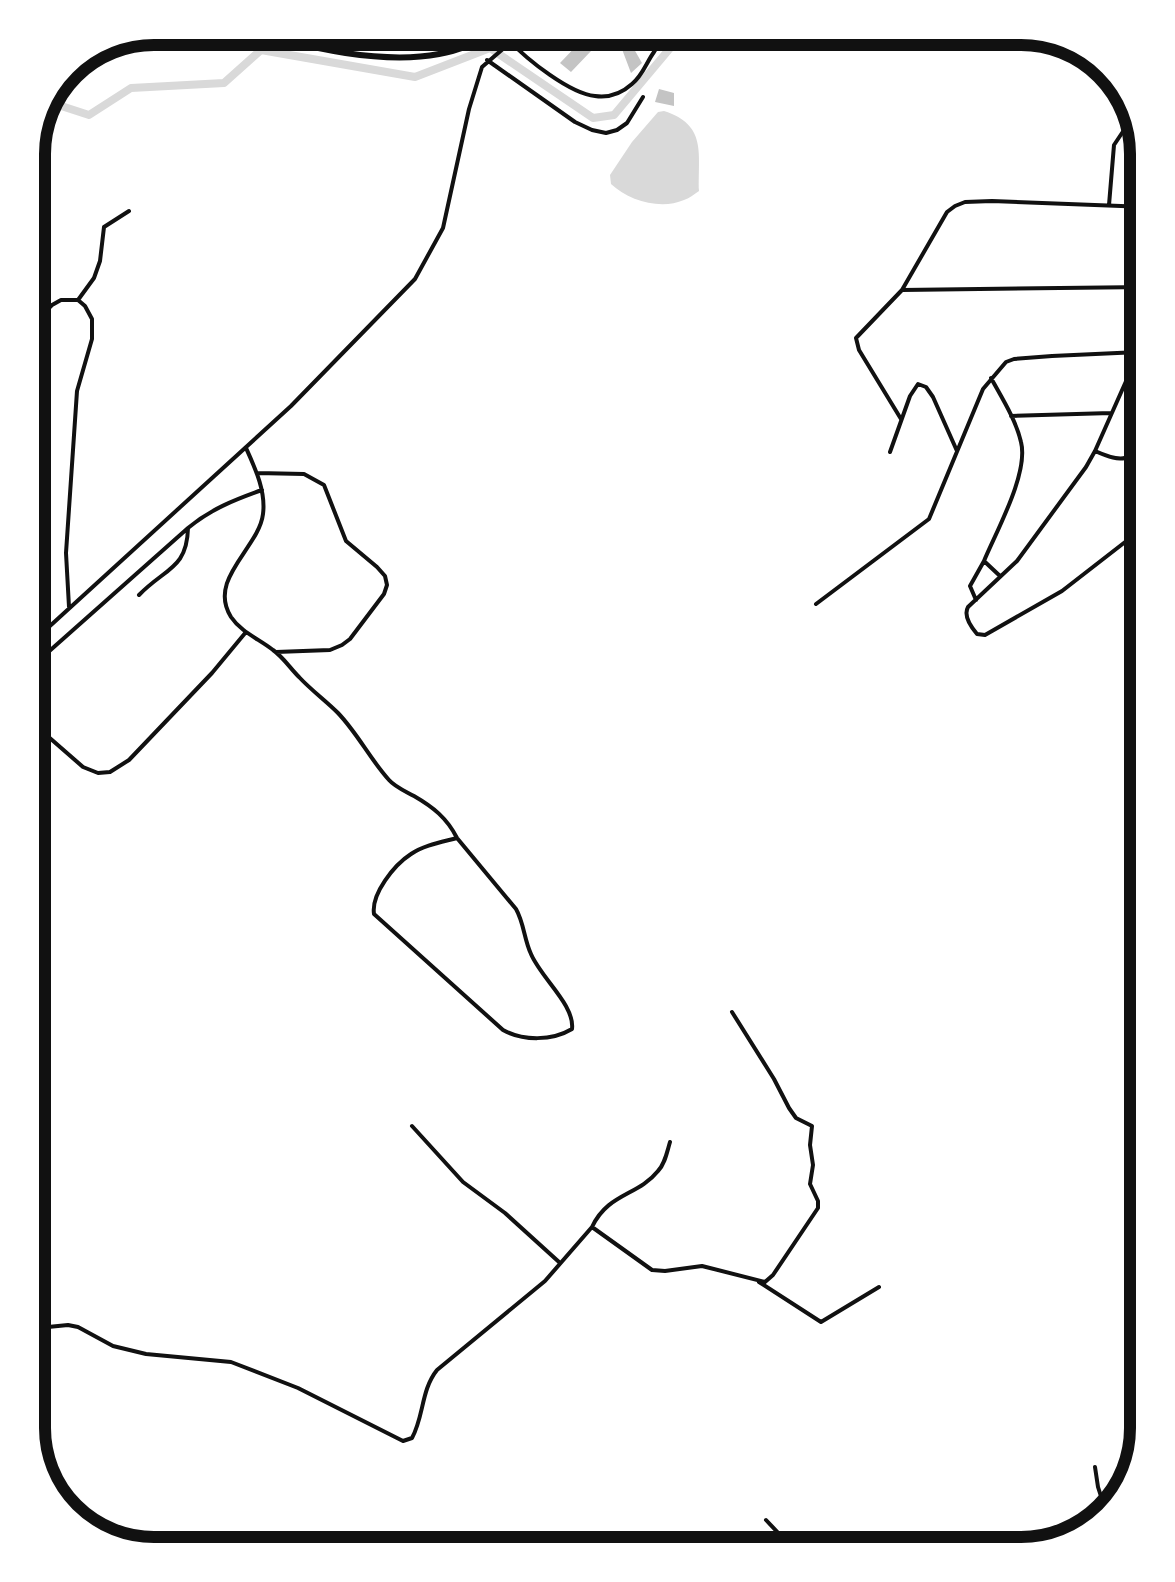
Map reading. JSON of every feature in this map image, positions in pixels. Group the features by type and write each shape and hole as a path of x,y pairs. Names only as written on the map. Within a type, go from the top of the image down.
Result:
{"main road":[{"path":"308,45 399,58 424,57 469,45"}],"street":[{"path":"45,630 292,406 414,279 443,228 478,76 487,60 506,45"},
{"path":"513,45 566,84 600,97 616,94 634,83 659,45"},
{"path":"1017,45 1045,48"},
{"path":"487,60 592,130 617,130 628,123 643,97"},
{"path":"1109,207 1114,145 1126,127"},
{"path":"901,419 859,350 856,338 902,290 947,212 965,202 992,201 1130,208"},
{"path":"78,300 94,278 104,227 129,211"},
{"path":"902,290 1130,288"},
{"path":"45,312 61,300 78,300 92,319 92,339 77,391 66,553 69,607"},
{"path":"816,604 930,519 983,389 1006,362 1130,353"},
{"path":"1130,372 1096,451 1030,546 966,610 973,630 985,635 1062,590 1130,539"},
{"path":"976,600 970,586 984,562 1021,470 1022,447 991,378"},
{"path":"890,452 914,388 922,384 934,398 958,454"},
{"path":"1011,416 1111,413"},
{"path":"246,448 262,490 264,516 232,570 226,596 229,614 246,632 276,652 350,726 391,783 450,824 522,919 530,953 572,1014 572,1030 562,1035 524,1038 503,1030 374,914 377,895 409,855 457,838"},
{"path":"1096,451 1111,458 1130,457"},
{"path":"257,473 304,474 324,484 346,541 378,567 387,585 342,645 330,650 276,652"},
{"path":"45,655 204,514 262,490"},
{"path":"139,594 186,553 188,528"},
{"path":"984,562 1001,577"},
{"path":"45,734 84,768 110,772 128,760 246,632"},
{"path":"732,1012 796,1118 812,1126 810,1184 818,1208 774,1274 759,1282"},
{"path":"412,1126 464,1182 506,1212 560,1262"},
{"path":"45,1327 68,1325 113,1346 146,1354 231,1362 298,1388 402,1441 408,1440 418,1428 429,1380 437,1370 545,1281 606,1205 658,1171 670,1142"},
{"path":"592,1226 652,1270 702,1266 759,1282 821,1322 879,1287"},
{"path":"1095,1468 1103,1500"},
{"path":"766,1520 782,1537"}],"shaded area":[{"path":"658,112 678,117 694,132 699,152 699,191 675,203 656,204 618,190 611,184 610,175 632,142"}],"building":[{"path":"577,45 587,45 592,50 571,72 560,63"},
{"path":"620,45 632,45 642,63 631,73"},
{"path":"659,89 674,93 674,106 655,102"}],"waterway":[{"path":"57,105 89,115 131,88 224,83 261,50 415,77 490,48 593,118 614,115 673,45"}]}
